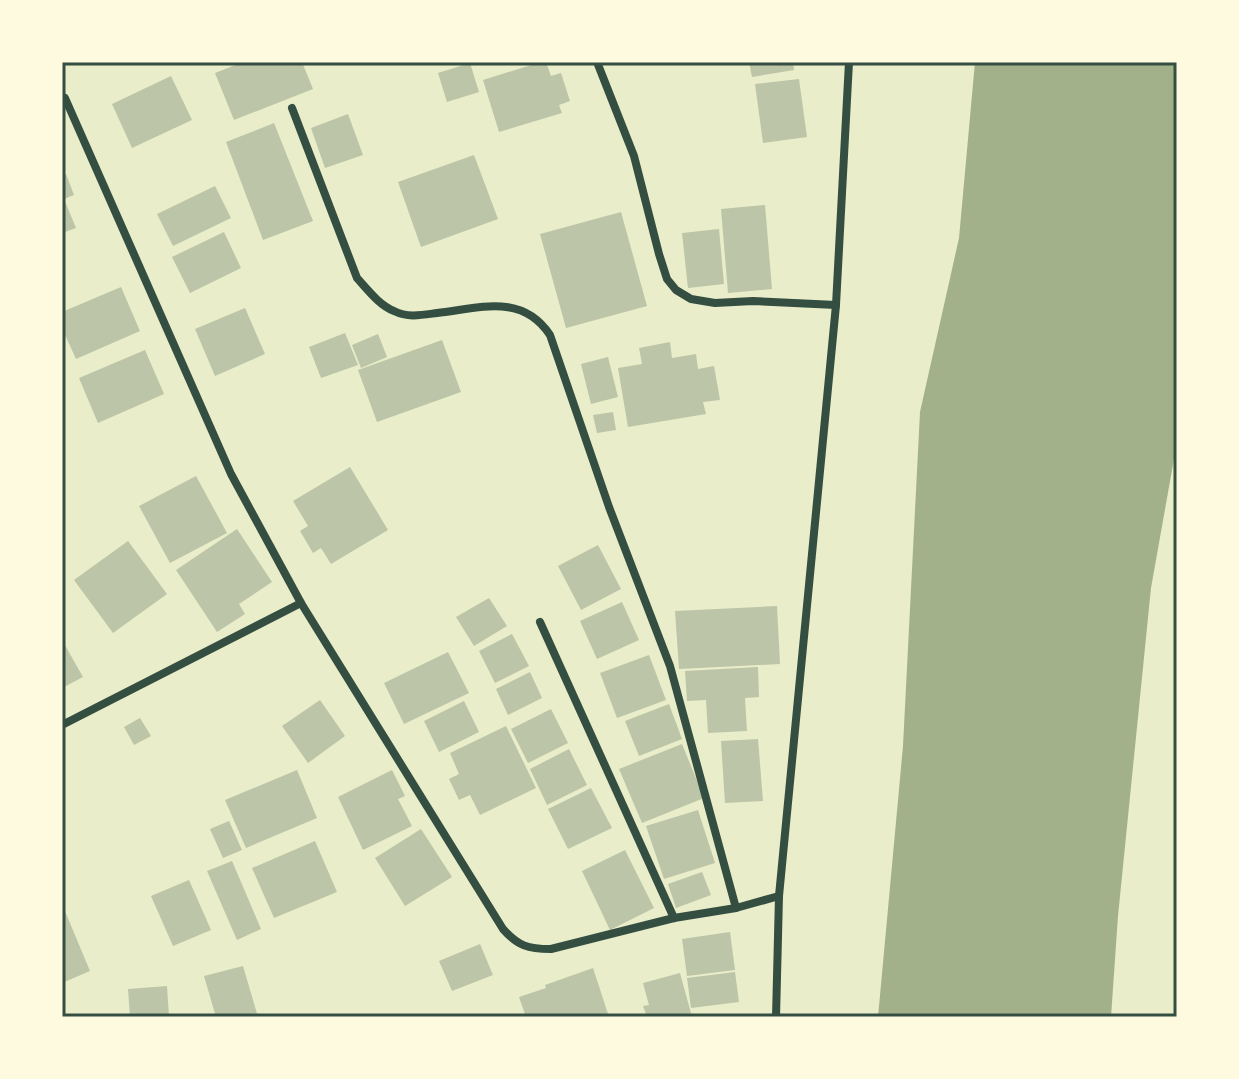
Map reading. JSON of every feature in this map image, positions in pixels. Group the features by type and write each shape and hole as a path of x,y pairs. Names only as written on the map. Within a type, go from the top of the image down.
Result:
{"street":[{"path":"597,62 634,156 667,279 676,290 691,299 715,303 753,301 836,305"},
{"path":"776,1017 779,896 836,305 849,62"},
{"path":"65,98 231,474 301,603 514,942 533,949 551,949 779,896"},
{"path":"292,108 357,278 377,301 394,311 413,316 499,305 517,308 531,314 550,335 609,507 670,666 736,908"},
{"path":"62,725 301,603"},
{"path":"540,622 674,918"}],"shaded area":[{"path":"975,62 1177,62 1177,442 1151,588 1118,916 1111,1017 878,1017 903,746 920,412 959,238"}],"building":[{"path":"243,62 302,62 313,89 234,120 215,73"},
{"path":"546,62 551,76 561,73 570,101 559,105 562,113 499,132 483,80"},
{"path":"749,62 793,62 794,70 752,77"},
{"path":"470,63 479,92 447,102 438,73"},
{"path":"171,76 192,120 132,148 112,104"},
{"path":"799,79 807,137 763,143 755,84"},
{"path":"348,114 363,155 325,168 311,128"},
{"path":"274,123 313,221 263,240 226,142"},
{"path":"474,155 498,219 421,247 398,182"},
{"path":"66,174 74,195 64,199 76,228 62,233 62,175"},
{"path":"215,186 231,218 173,246 157,214"},
{"path":"765,205 772,289 728,293 721,209"},
{"path":"621,212 647,306 566,328 540,234"},
{"path":"719,229 724,284 688,288 682,233"},
{"path":"224,232 241,268 190,293 172,257"},
{"path":"121,287 140,331 76,359 62,328 62,312"},
{"path":"245,308 265,354 215,376 195,329"},
{"path":"345,333 358,365 321,378 309,347"},
{"path":"378,334 387,357 361,368 352,345"},
{"path":"442,340 461,392 377,422 358,370"},
{"path":"670,342 672,358 696,354 698,369 714,366 720,400 703,402 706,414 628,427 618,368 642,364 639,348"},
{"path":"145,350 164,394 98,423 79,378"},
{"path":"608,357 618,397 591,404 581,364"},
{"path":"613,412 616,430 597,433 593,415"},
{"path":"350,467 388,530 331,564 321,548 313,553 300,531 308,526 293,501"},
{"path":"196,476 227,533 170,563 139,506"},
{"path":"237,529 272,582 239,604 245,614 217,632 176,570"},
{"path":"128,541 167,594 113,633 74,580"},
{"path":"598,545 621,589 581,610 558,566"},
{"path":"489,598 507,626 474,646 456,617"},
{"path":"622,602 639,640 597,659 580,621"},
{"path":"777,606 780,664 679,669 675,611"},
{"path":"512,634 529,666 495,683 479,651"},
{"path":"62,640 83,677 62,688"},
{"path":"448,652 469,693 404,724 384,683"},
{"path":"649,655 666,700 617,718 600,673"},
{"path":"758,667 759,697 745,698 747,731 708,733 706,700 687,701 685,671"},
{"path":"530,672 542,698 508,715 496,689"},
{"path":"320,700 345,736 308,763 282,726"},
{"path":"464,701 479,732 439,752 424,721"},
{"path":"669,704 682,739 639,756 625,721"},
{"path":"551,709 568,743 528,763 511,729"},
{"path":"140,718 151,736 134,745 124,727"},
{"path":"506,726 536,788 480,815 470,795 459,800 449,779 459,774 450,753"},
{"path":"758,739 763,801 725,803 721,741"},
{"path":"682,744 704,798 642,823 619,769"},
{"path":"569,749 587,785 547,805 530,769"},
{"path":"297,770 317,818 246,848 225,800"},
{"path":"392,770 405,796 398,799 412,826 363,850 338,797"},
{"path":"591,788 612,828 568,849 548,809"},
{"path":"698,810 715,863 664,879 646,826"},
{"path":"229,821 242,850 223,858 210,829"},
{"path":"421,829 452,877 405,906 375,858"},
{"path":"315,841 337,892 274,918 252,868"},
{"path":"625,850 654,908 610,930 582,871"},
{"path":"232,861 261,929 237,940 207,871"},
{"path":"702,872 711,895 676,908 668,884"},
{"path":"189,880 211,930 173,946 151,896"},
{"path":"62,904 90,971 62,983"},
{"path":"730,932 735,970 687,976 682,939"},
{"path":"480,944 493,975 452,991 439,961"},
{"path":"243,966 258,1017 216,1017 204,976"},
{"path":"593,968 609,1017 526,1017 519,997"},
{"path":"735,972 739,1002 691,1008 687,978"},
{"path":"680,973 692,1017 647,1017 643,1006 649,1005 643,983"},
{"path":"167,986 169,1017 130,1017 128,989"}]}
